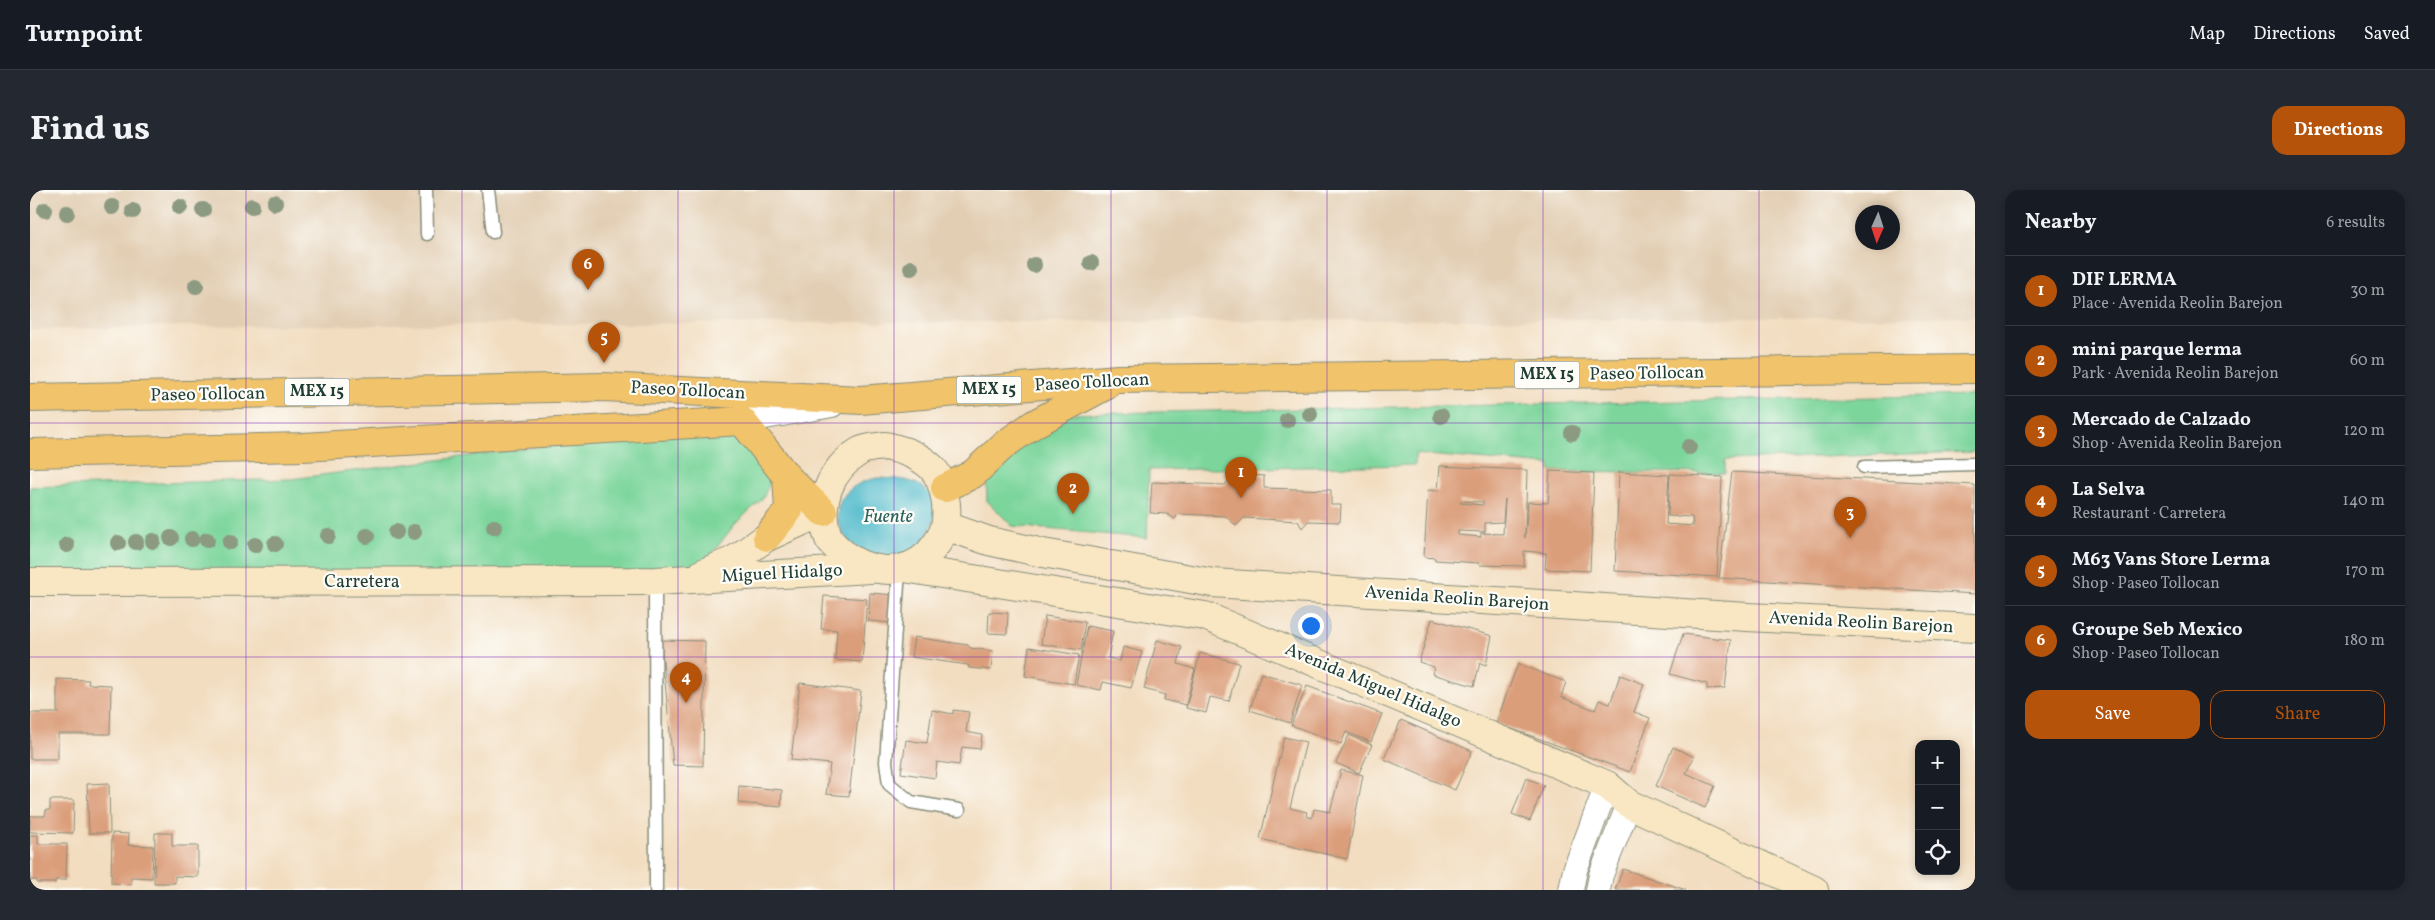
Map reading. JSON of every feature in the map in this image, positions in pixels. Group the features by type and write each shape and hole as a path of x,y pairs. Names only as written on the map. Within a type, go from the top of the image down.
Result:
{"highway":[{"name":"Paseo Tollocan","path":"30,398 604,387 861,400 1118,379 1975,369"},
{"path":"945,488 973,474 1005,444 1034,424 1118,379"},
{"path":"30,453 303,447 742,421 787,477 823,512"},
{"path":"767,537 789,510 787,477"}],"main road":[{"path":"874,448 911,453 932,466 945,488 946,526 937,545 922,559 902,569 871,569 847,557 829,540 823,512 827,487 840,466 874,448"},
{"path":"693,578 734,560 767,537 823,512"},
{"name":"Avenida Reolin Barejon","path":"946,526 989,541 1043,553 1213,583 1747,617 1975,628"},
{"name":"Miguel Hidalgo","path":"693,578 871,569"},
{"name":"Avenida Miguel Hidalgo","path":"902,569 1205,616 1607,785 1629,804 1814,890"},
{"name":"Carretera","path":"30,582 655,581 693,578"},
{"path":"1205,616 1213,583"}],"street":[{"path":"742,421 861,400"},
{"path":"1607,785 1573,880 1600,883 1629,804"}],"lane":[{"path":"426,190 427,234"},
{"path":"488,190 493,232"},
{"path":"1864,467 1975,464"},
{"path":"902,569 886,762 889,784 911,802 959,810"},
{"path":"655,581 656,890"}],"shaded area":[{"path":"30,190 1975,190 1975,317 182,326 30,330"}],"green space":[{"path":"1975,395 1975,452 1725,460 1725,473 1550,471 1550,465 1415,454 1415,465 1149,470 1147,538 1012,526 987,501 986,473 1061,414"},
{"path":"717,431 739,435 773,476 763,498 735,524 693,578 30,582 30,487 291,479 538,447"}],"water":[{"name":"Fuente","path":"877,478 907,480 915,483 928,492 934,500 939,510 921,549 898,555 883,556 865,552 851,544 842,532 838,520 839,506 845,494 858,484"}],"building":[{"path":"1440,466 1527,470 1525,538 1528,502 1548,503 1550,471 1594,473 1590,571 1545,569 1546,553 1524,551 1524,566 1479,565 1479,563 1435,560 1435,558 1424,557 1428,490 1438,491","holes":["1505,499 1503,534 1481,533 1481,537 1458,535 1458,531 1485,532 1485,523 1503,522","1460,501 1483,502 1483,505 1460,503"]},
{"path":"1619,472 1669,475 1666,524 1693,526 1692,517 1668,516 1670,474 1722,477 1717,577 1615,571"},
{"path":"1732,472 1975,485 1975,594 1719,578"},
{"path":"1233,474 1264,476 1264,488 1331,490 1331,505 1341,505 1340,522 1308,521 1302,528 1298,521 1244,518 1236,526 1226,516 1178,514 1175,519 1167,514 1150,513 1152,482 1225,485"},
{"path":"870,593 895,595 893,623 868,621"},
{"path":"824,596 867,599 862,662 835,660 837,630 821,629"},
{"path":"989,612 1008,613 1007,634 988,633"},
{"path":"1045,616 1085,622 1081,650 1041,644"},
{"path":"1432,619 1492,636 1486,665 1480,663 1474,686 1432,674 1434,667 1419,662"},
{"path":"1087,626 1113,631 1108,658 1120,661 1123,647 1142,652 1131,688 1103,682 1101,690 1076,685"},
{"path":"1683,634 1731,640 1725,688 1707,689 1707,684 1670,674"},
{"path":"914,637 968,645 970,648 993,651 991,670 969,668 968,665 911,657"},
{"path":"661,640 705,641 703,766 673,765"},
{"path":"1157,640 1182,647 1178,664 1195,669 1186,705 1164,700 1165,695 1144,689"},
{"path":"1029,647 1079,655 1074,684 1025,676"},
{"path":"1200,653 1239,663 1229,701 1210,697 1206,713 1186,708"},
{"path":"1518,664 1566,682 1561,697 1595,710 1599,700 1610,704 1620,675 1644,684 1634,712 1650,718 1630,772 1496,723"},
{"path":"1261,673 1302,685 1290,723 1250,710"},
{"path":"57,679 89,680 88,684 111,685 110,734 58,734 58,759 30,759 30,713 59,713 57,711"},
{"path":"800,683 861,691 849,796 826,794 830,764 791,760"},
{"path":"1307,686 1382,714 1371,742 1346,732 1341,744 1291,725"},
{"path":"932,710 953,714 953,710 969,712 966,732 982,735 980,749 962,747 959,765 937,762 935,778 901,773 906,740 927,743"},
{"path":"1401,720 1472,751 1455,790 1384,759"},
{"path":"1349,735 1372,745 1359,773 1336,763"},
{"path":"1284,737 1306,742 1290,808 1307,812 1306,816 1312,818 1314,809 1330,812 1341,770 1363,775 1347,859 1260,839"},
{"path":"1673,747 1694,757 1686,773 1715,786 1705,808 1656,786"},
{"path":"1526,778 1544,785 1530,821 1512,814"},
{"path":"109,783 110,833 89,833 87,784"},
{"path":"739,786 782,790 781,807 738,803"},
{"path":"50,800 74,800 73,833 30,832 30,816 45,816 46,810 50,810"},
{"path":"112,833 129,834 128,845 153,846 152,878 131,877 131,884 111,883"},
{"path":"155,833 172,833 172,846 198,846 198,877 175,876 175,883 154,883"},
{"path":"30,835 38,835 38,844 67,844 66,880 55,880 55,883 37,883 37,880 30,880"},
{"path":"1623,869 1686,890 1615,890"}],"place":[{"name":"Groupe Seb Mexico","path":"588,290"},
{"name":"M63 Vans Store Lerma","path":"604,363"},
{"name":"DIF LERMA","path":"1241,498"},
{"name":"mini parque lerma","path":"1073,514"},
{"name":"Mercado de Calzado","path":"1850,538"},
{"name":"La Selva","path":"686,703"}]}
